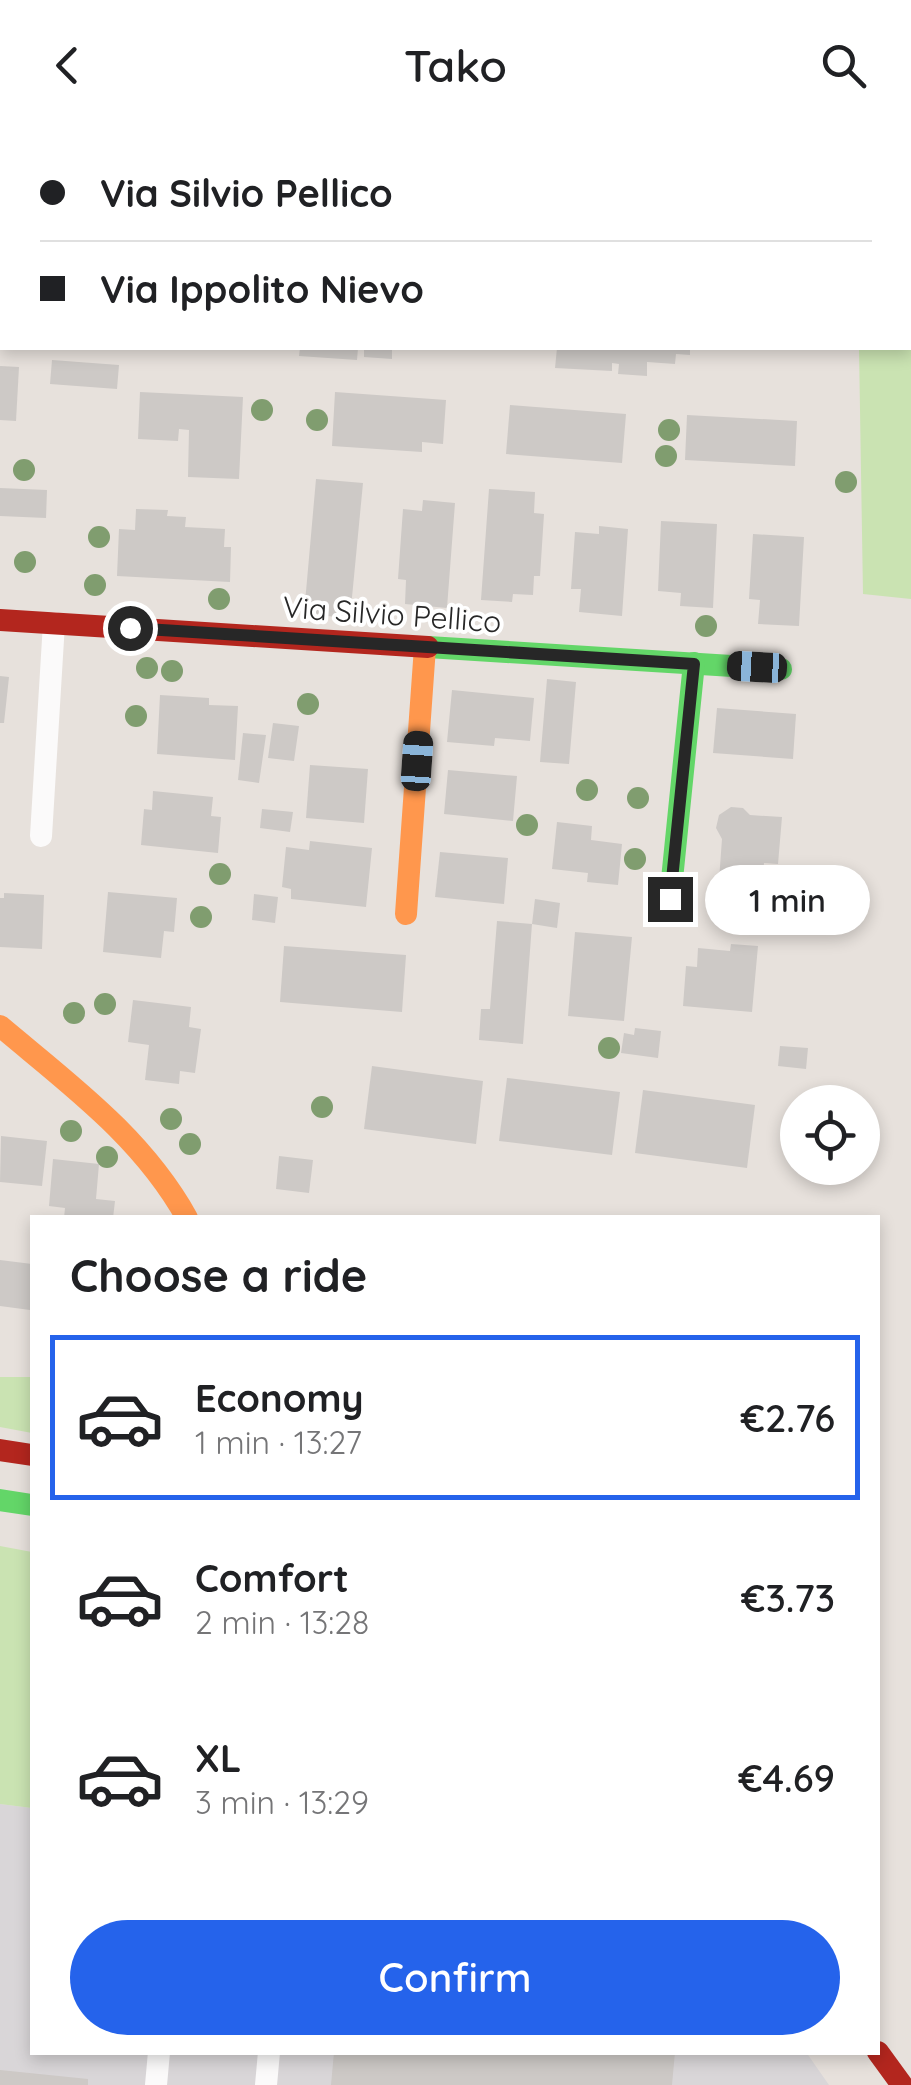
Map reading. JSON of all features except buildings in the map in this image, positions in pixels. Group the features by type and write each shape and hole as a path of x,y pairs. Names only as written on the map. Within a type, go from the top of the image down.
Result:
{"street":[{"name":"Via Silvio Pellico","path":"0,620 781,669"},
{"path":"41,836 54,623"},
{"path":"406,914 425,646"},
{"path":"670,899 694,664"},
{"path":"0,1026 133,1140 177,1196 186,1215"},
{"path":"0,1450 30,1455"},
{"path":"0,1500 30,1505"},
{"path":"156,2085 159,2055"},
{"path":"266,2085 269,2055"},
{"path":"880,2055 902,2085"}],"shaded area":[{"path":"0,1804 30,1808 30,2055 808,2055 829,2085 0,2085"}],"green space":[{"path":"859,350 911,350 911,599 863,594"},
{"path":"0,1377 30,1377 30,1433 0,1427"},
{"path":"0,1546 30,1552 30,1808 0,1804"}],"traffic: fast":[{"path":"428,647 781,669"},
{"path":"670,899 694,663"},
{"path":"0,1500 30,1505"}],"traffic: slow":[{"path":"406,914 425,647"},
{"path":"0,1026 127,1137 185,1215"}],"traffic: jam":[{"path":"0,620 428,647"},
{"path":"0,1450 30,1455"},
{"path":"880,2055 902,2085"}],"route":[{"path":"130,628 694,664 670,899"}]}
